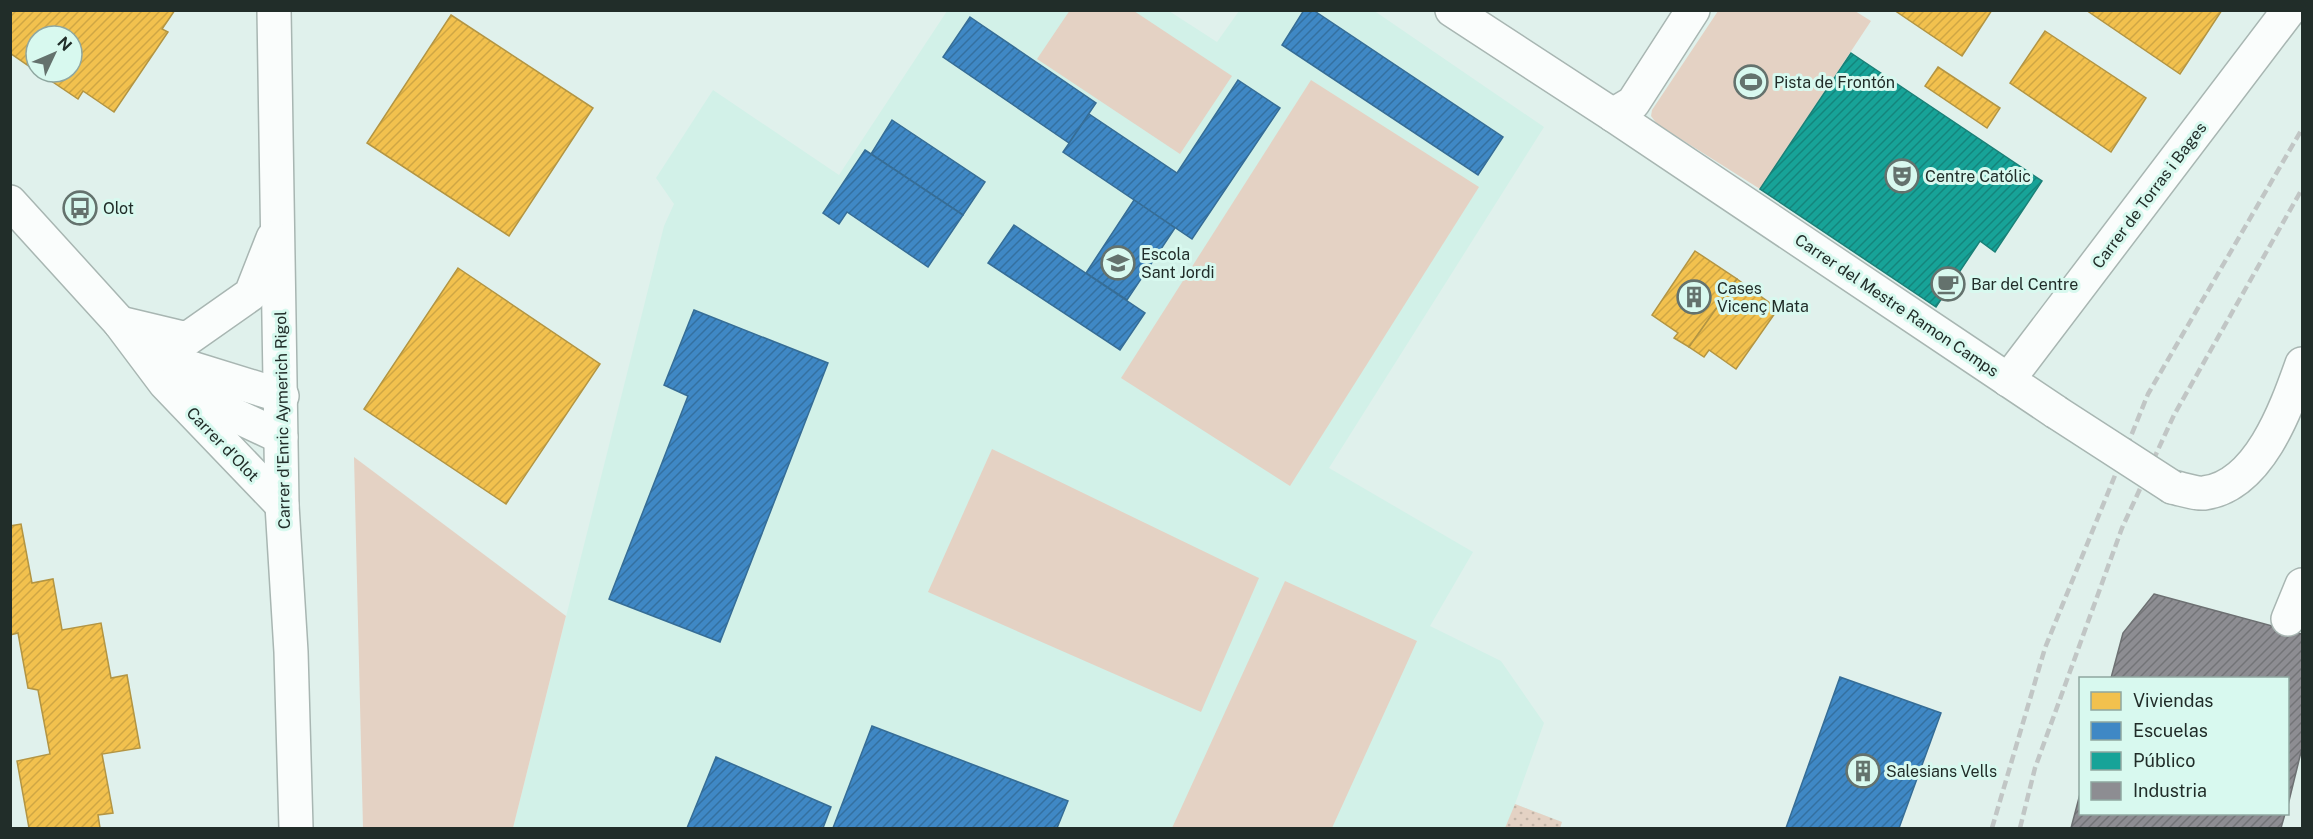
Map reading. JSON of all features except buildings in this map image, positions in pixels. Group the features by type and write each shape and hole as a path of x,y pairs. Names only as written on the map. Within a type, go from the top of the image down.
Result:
{"street":[{"name":"Carrer d'Enric Aymerich Rigol","path":"274,10 282,505 291,652 296,828"},
{"name":"Carrer del Mestre Ramon Camps","path":"1452,10 1614,115 2008,380 2172,487 2204,493 2239,480 2261,454 2302,364"},
{"path":"1614,115 1633,104 1693,10"},
{"name":"Carrer de Torras i Bages","path":"2008,380 2289,10"},
{"name":"Carrer d'Olot","path":"10,202 120,323 165,383 282,505"},
{"path":"120,323 187,339 251,294 278,225"},
{"name":"Carrer d'Olot","path":"120,323 188,367 282,396"},
{"name":"Carrer d'Olot","path":"165,383 281,437"},
{"path":"2288,619 2302,585"}],"shaded area":[{"path":"1070,10 1134,11 1232,76 1180,154 1037,59"},
{"path":"1373,10 1544,127 1329,468 1473,552 1430,626 1501,661 1544,723 1515,804 1562,822 1560,828 513,828 664,226 674,204 656,178 713,90 839,175 947,11 1169,11 1217,42 1239,11"},
{"name":"Pista de Frontón","path":"1718,11 1855,11 1871,21 1760,189 1657,124 1651,116 1652,110"},
{"path":"1311,80 1479,187 1290,486 1121,378"},
{"path":"992,449 1259,578 1201,712 928,592"},
{"path":"354,457 566,616 513,828 363,828"},
{"path":"1285,581 1417,641 1332,828 1172,828"},
{"path":"1515,804 1562,822 1560,828 1505,828"}],"railway":[{"path":"1992,828 2045,648 2148,394 2302,129"},
{"path":"2020,828 2035,768 2122,528 2174,415 2302,189"}],"place":[{"name":"Pista de Frontón","path":"1751,82"},
{"name":"Centre Católic","path":"1902,176"},
{"name":"Olot","path":"80,208"},
{"name":"Escola Sant Jordi","path":"1118,263"},
{"name":"Bar del Centre","path":"1948,284"},
{"name":"Cases Vicenç Mata","path":"1694,297"},
{"name":"Salesians Vells","path":"1863,771"}]}
